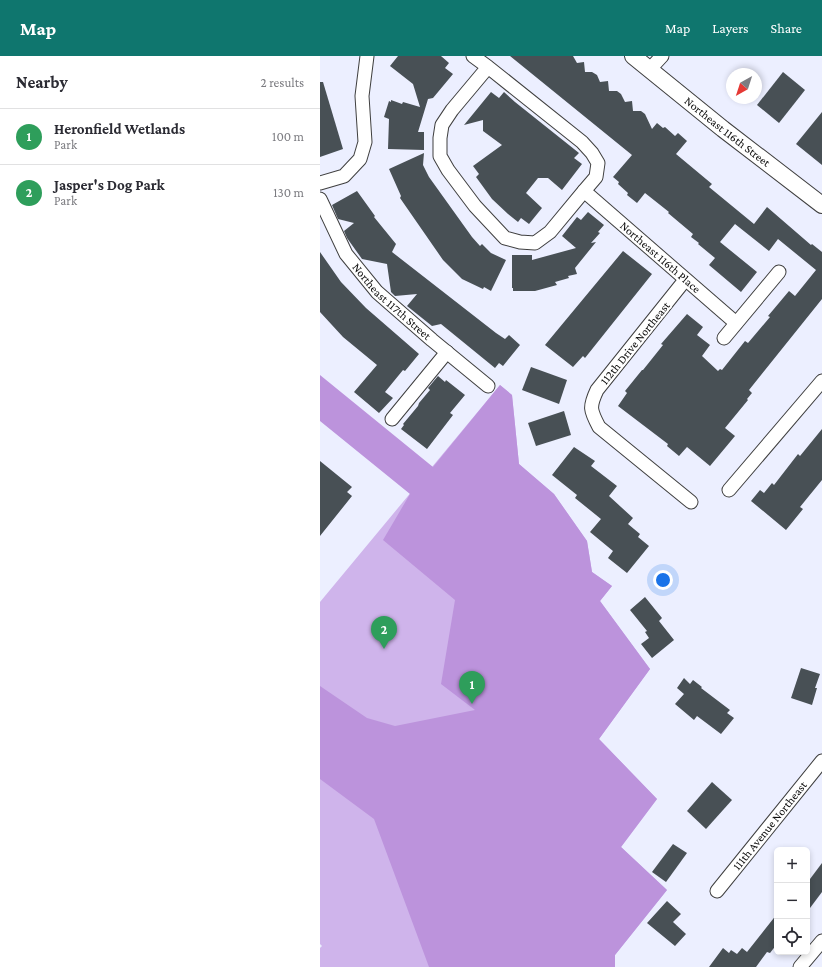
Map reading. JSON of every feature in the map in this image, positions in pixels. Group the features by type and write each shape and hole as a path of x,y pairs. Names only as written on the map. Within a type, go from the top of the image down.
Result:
{"street":[{"path":"320,183 344,176 360,160 365,142 362,96 367,56"},
{"path":"473,56 488,67 582,142 592,153 598,163 596,177 550,232 535,243 520,242 504,238 475,206 448,170 440,156 442,125 452,110 488,67"},
{"name":"Northeast 116th Street","path":"633,56 723,129 822,206"},
{"path":"650,69 662,56"},
{"name":"Northeast 116th Place","path":"584,192 736,323"},
{"name":"Northeast 117th Street","path":"320,199 346,254 377,292 488,386"},
{"path":"724,338 779,272"},
{"name":"112th Drive Northeast","path":"685,280 597,390 591,409 599,427 691,502"},
{"path":"392,419 447,352"},
{"path":"729,490 822,380"},
{"name":"111th Avenue Northeast","path":"717,891 822,761"},
{"path":"800,967 822,941"}],"shaded area":[{"path":"320,375 433,467 500,385 512,395 519,464 554,494 587,541 592,572 612,586 600,601 650,669 599,739 657,799 621,847 667,890 615,955 615,967 429,967 374,819 320,779 320,686 367,718 395,726 475,710 441,684 455,600 383,540 410,494 320,421"},
{"path":"500,385 512,395 519,464 554,494 587,541 592,572 612,586 600,601 650,669 599,739 657,799 621,847 667,890 615,955 615,967 320,967 320,948 322,946 320,944 320,602"}],"building":[{"path":"398,56 441,56 449,63 445,68 453,74 433,98 428,99 418,132 424,132 424,150 388,149 389,119 384,117 389,101 391,102 391,100 402,104 403,102 420,107 413,84 390,66"},
{"path":"510,56 573,56 577,63 584,62 585,72 592,72 597,75 600,82 608,81 609,91 617,91 621,94 625,102 632,101 633,111 641,111 645,114 652,129 657,123 663,128 665,127 675,136 678,133 687,141 676,154 712,184 709,187 754,224 767,207 811,245 812,244 822,252 822,299 749,390 752,393 747,399 748,400 725,428 735,436 710,466 687,447 679,456 667,446 668,444 618,406 627,393 625,391 663,345 661,344 687,314 703,327 697,335 710,345 702,356 718,371 720,369 722,370 745,341 748,343 789,291 795,296 816,270 778,239 769,251 735,224 720,242 757,272 741,292 709,265 715,258 691,237 693,234 668,213 669,212 645,193 637,203 627,195 628,193 618,184 619,182 613,177 632,155"},
{"path":"783,72 805,90 779,123 757,105 762,104 762,99"},
{"path":"320,82 323,82 343,149 320,157"},
{"path":"491,92 499,98 504,92 579,153 574,158 582,164 562,190 548,178 538,178 526,193 542,208 529,224 521,218 518,222 508,214 492,199 476,177 479,174 473,166 502,145 483,131 483,120 464,125"},
{"path":"822,112 822,165 796,144"},
{"path":"424,153 423,165 429,177 472,237 480,246 482,244 491,253 506,260 491,291 484,287 483,289 462,279 443,260 400,198 401,196 389,169"},
{"path":"357,191 375,216 374,217 396,244 392,252 496,333 505,339 509,335 520,345 503,366 499,363 495,368 441,324 432,326 407,306 417,294 395,296 391,292 387,264 362,259 347,238 344,231 354,223 338,219 332,205"},
{"path":"588,212 604,225 598,232 600,233 591,243 596,242 575,268 577,274 555,282 557,285 535,291 513,291 512,255 532,255 532,260 576,248 562,236 577,217 581,220"},
{"path":"623,251 652,274 585,358 583,356 573,367 545,345"},
{"path":"320,252 341,282 366,308 419,354 405,371 403,370 385,392 393,398 379,413 354,392 377,365 343,337 320,312"},
{"path":"531,367 567,380 559,404 522,390"},
{"path":"438,376 445,382 446,380 465,395 450,413 453,415 427,449 401,429 404,425 403,424 430,390 428,388"},
{"path":"564,411 571,435 536,446 528,423"},
{"path":"822,429 822,480 800,507 803,509 786,530 751,501 760,490 764,493 772,483 774,485 798,454 800,456"},
{"path":"574,447 595,461 591,466 617,486 609,496 633,518 628,524 640,534 638,537 649,546 627,573 608,558 613,551 590,532 601,519 575,498 577,495 552,475"},
{"path":"320,461 352,487 347,492 352,496 320,536"},
{"path":"645,597 662,618 659,621 674,640 652,658 641,644 649,638 645,632 647,631 630,610"},
{"path":"801,668 820,674 815,688 817,688 812,705 791,698"},
{"path":"684,678 690,684 693,680 730,710 727,713 734,718 721,734 697,716 694,720 675,704 684,694 677,688"},
{"path":"712,782 732,800 706,829 687,811"},
{"path":"673,844 687,853 666,882 652,872"},
{"path":"822,863 822,892 810,908 810,883 810,879"},
{"path":"667,901 681,914 673,922 686,934 675,946 647,923"},
{"path":"774,918 774,948 770,953 767,952 756,967 709,967 723,948 729,953 731,950 737,954 742,948 747,952"}],"place":[{"name":"Jasper's Dog Park","path":"384,649"},
{"name":"Heronfield Wetlands","path":"472,704"}]}
